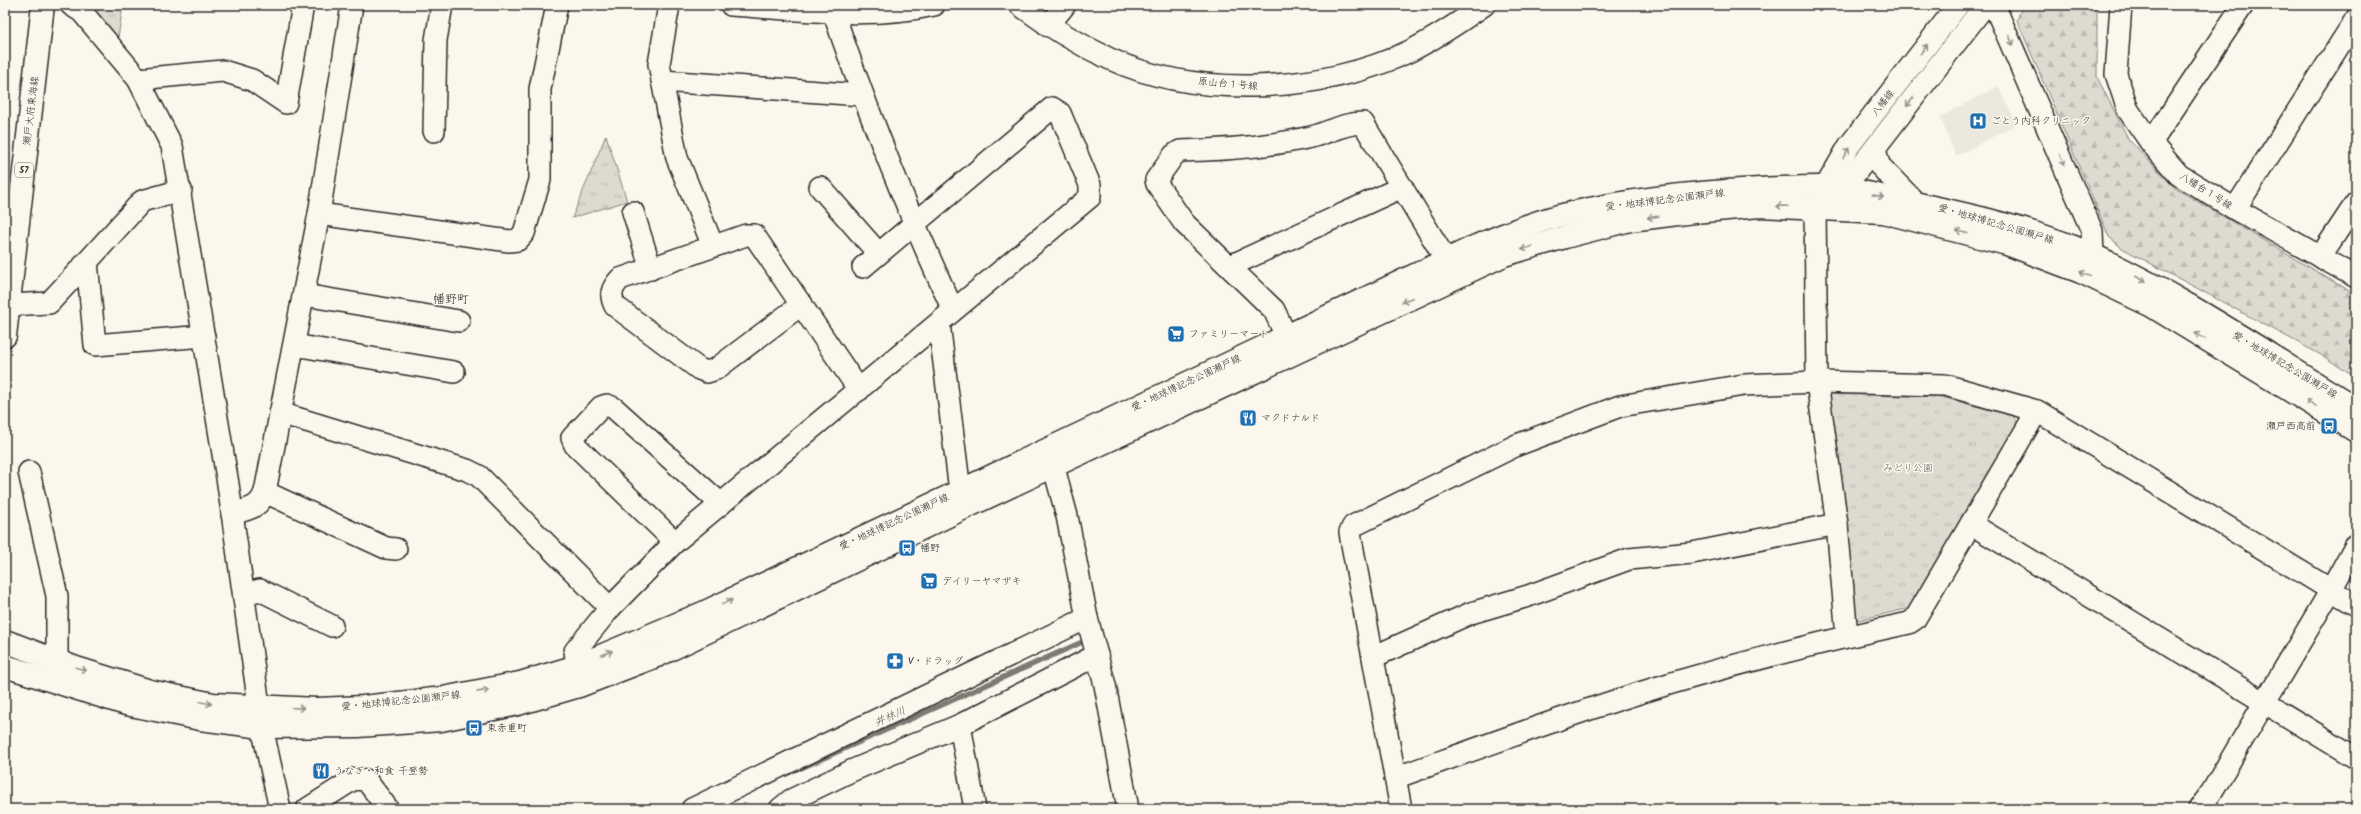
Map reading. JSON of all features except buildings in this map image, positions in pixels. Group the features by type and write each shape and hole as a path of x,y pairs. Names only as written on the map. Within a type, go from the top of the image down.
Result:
{"main road":[{"name":"瀬戸大府東海線","path":"5,336 43,5"},
{"name":"愛・地球博記念公園瀬戸線","path":"5,666 126,704 200,719 261,717 317,709 363,707 443,698 520,683 578,676 703,613 962,500 1450,269 1518,230 1567,214 1673,197 1734,190 1835,187 1957,211 2028,232 2094,256 2184,303 2356,408"},
{"name":"愛・地球博記念公園瀬戸線","path":"1049,459 1286,336 1450,269 1504,255 1565,236 1630,220 1760,206 1884,212 2007,244 2081,272 2152,306 2356,430"},
{"name":"愛・地球博記念公園瀬戸線","path":"5,641 58,662 158,692 261,717"}],"street":[{"path":"70,5 82,12 138,79 172,146 228,484 261,717 280,809"},
{"path":"138,79 223,71 252,80 286,103 303,5"},
{"path":"232,514 256,506 262,502 265,492 319,214 352,5"},
{"path":"434,131 436,40 442,5"},
{"path":"319,214 509,241 518,240 524,233 540,180 540,89 557,5"},
{"path":"670,5 658,64 677,158 713,246"},
{"path":"731,5 912,10 934,6"},
{"name":"原山台１号線","path":"1020,5 1048,26 1111,60 1167,78 1259,87 1333,77 1373,65 1408,52 1441,34 1484,5"},
{"path":"1048,26 1065,5"},
{"name":"八幡線","path":"1835,187 1849,146 1958,5"},
{"name":"八幡線","path":"1835,187 1875,148 1985,5"},
{"path":"1994,5 2092,231 2094,256"},
{"name":"八幡台１号線","path":"2121,5 2116,74 2128,110 2151,143 2179,175 2234,209 2356,277"},
{"path":"2151,143 2243,5"},
{"path":"832,8 862,96 913,223 946,317 962,500"},
{"path":"2234,209 2356,19"},
{"path":"662,81 862,96"},
{"path":"578,676 576,651 610,608 675,542 1090,197 1090,185 1060,113 1052,108 913,223 871,260 820,187"},
{"path":"1286,336 1274,310 1184,223 1157,184 1156,180 1174,154 1180,151 1230,150 1268,145 1311,137 1364,123 1450,269"},
{"path":"1875,148 1879,165 1915,202"},
{"path":"1230,266 1402,187"},
{"path":"1835,187 1824,208 1817,382 1837,524 1847,636"},
{"path":"9,305 49,303 142,201 180,190"},
{"path":"2320,257 2356,203"},
{"path":"633,212 651,269"},
{"path":"802,304 716,370 707,372 699,369 615,306 611,297 613,286 620,279 746,234 754,235 802,304 859,390"},
{"path":"87,262 95,345 204,336"},
{"path":"304,295 459,321"},
{"path":"294,345 454,372"},
{"path":"1401,809 1351,539 1350,532 1353,526 1517,445 1620,406 1744,385 1817,382 1945,385 2037,411 2356,605"},
{"path":"675,542 575,445 572,438 601,407 607,405 614,408 721,504"},
{"path":"1395,778 1540,726 1672,683 1847,636 1910,623 1915,619 2037,411"},
{"path":"280,413 466,470 479,476 610,608"},
{"path":"1049,459 1067,516 1087,618 1097,655 1128,809"},
{"path":"28,472 57,596 58,662"},
{"path":"265,492 386,548 396,549"},
{"path":"1372,657 1471,613 1528,596 1629,559 1692,553 1837,524"},
{"path":"1971,524 2356,758"},
{"path":"2199,809 2211,793 2331,590 2356,544"},
{"path":"244,594 260,590 332,626"},
{"path":"692,809 1087,618"},
{"path":"780,809 791,800 851,771 960,725 1097,655"},
{"path":"960,725 975,809"},
{"path":"308,809 354,779 366,780 388,809"}],"shaded area":[{"name":"ごとう内科クリニック","path":"1998,86 2017,124 1956,156 1940,117"}],"green space":[{"path":"85,5 123,5 117,44"},
{"path":"2023,5 2097,5 2097,77 2129,140 2175,188 2356,295 2356,378 2323,356 2122,248 2109,237 2017,20"},
{"path":"606,135 627,201 572,218"},
{"name":"みどり公園","path":"1831,394 1942,397 2013,416 2018,423 1910,608 1859,620 1854,616 1828,399"}],"waterway":[{"name":"井林川","path":"801,768 1080,643"}],"place":[{"name":"ごとう内科クリニック","path":"1978,121"},
{"name":"ファミリーマート","path":"1176,334"},
{"name":"マクドナルド","path":"1248,418"},
{"name":"瀬戸西高前","path":"2329,426"},
{"name":"幡野","path":"907,548"},
{"name":"デイリーヤマザキ","path":"929,581"},
{"name":"V・ドラッグ","path":"895,661"},
{"name":"東赤重町","path":"474,728"},
{"name":"うなぎ・和食 千登勢","path":"321,771"}],"district":[{"name":"幡野町","path":"451,299"}]}
